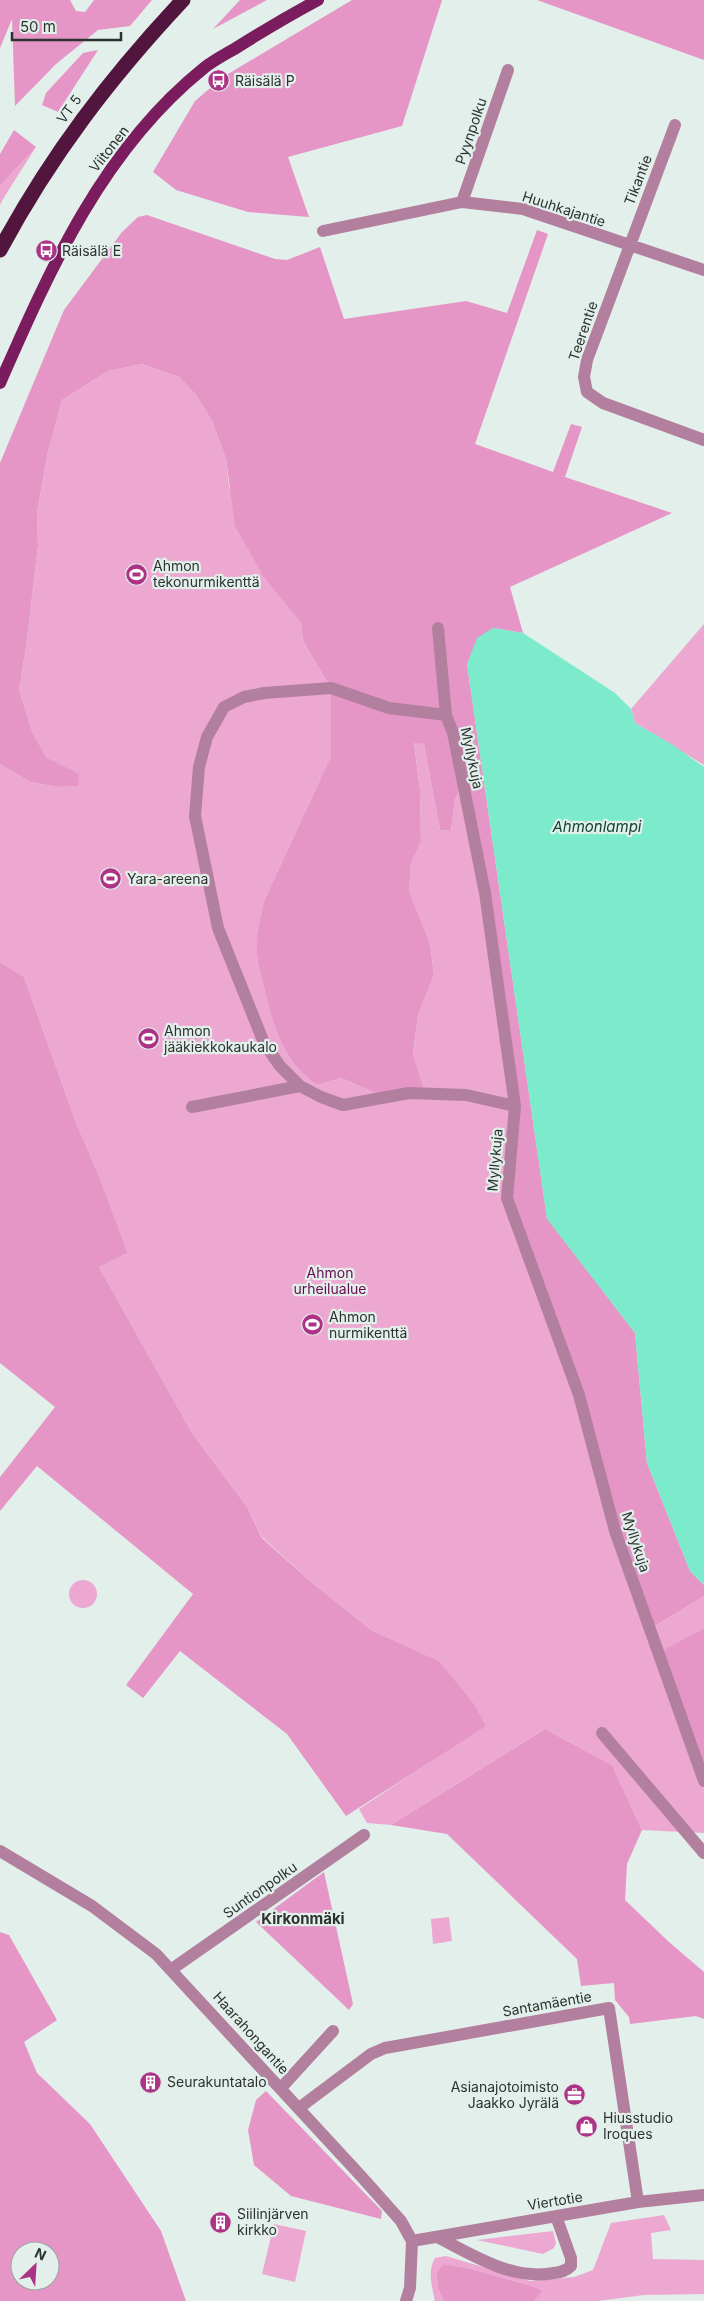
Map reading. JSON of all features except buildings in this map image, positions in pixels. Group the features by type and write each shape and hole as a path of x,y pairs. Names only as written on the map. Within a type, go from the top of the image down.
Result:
{"highway":[{"name":"VT 5","path":"0,250 62,147 94,102 183,0"}],"main road":[{"name":"Viitonen","path":"0,383 59,254 90,199 119,158 180,90 205,67 318,0"}],"street":[{"name":"Pyynpolku","path":"462,202 508,70"},
{"name":"Tikantie","path":"629,245 675,125"},
{"name":"Huuhkajantie","path":"323,231 462,202 523,209 704,270"},
{"name":"Teerentie","path":"629,245 587,360 584,377 587,392 603,403 704,440"},
{"path":"438,628 446,715"},
{"name":"Myllykuja","path":"515,1106 466,1095 409,1093 344,1105 321,1098 300,1086 280,1066 264,1043 218,928 195,816 199,767 207,737 224,707 244,697 264,693 331,688 389,708 446,715 452,733 485,893 515,1106 507,1198 579,1395 616,1531 704,1781"},
{"path":"192,1107 300,1086"},
{"path":"602,1733 704,1853"},
{"name":"Suntionpolku","path":"172,1969 364,1834"},
{"name":"Haarahongantie","path":"0,1850 92,1906 156,1954 172,1969 401,2221 412,2240"},
{"name":"Santamäentie","path":"299,2108 371,2054 385,2048 609,2008 638,2202"},
{"path":"281,2088 333,2031"},
{"name":"Viertotie","path":"412,2240 638,2202 704,2196"},
{"path":"437,2237 507,2270 524,2275 542,2275 567,2270 571,2266 571,2258 556,2216"},
{"path":"412,2240 410,2288 412,2301"},
{"path":"406,2301 410,2288"}],"green space":[{"path":"36,147 3,199 0,205 0,186"},
{"name":"Ahmon urheilualue","path":"142,364 179,377 197,396 212,421 226,459 229,486 284,601 301,623 303,641 331,688 331,756 264,901 257,947 258,962 267,1002 281,1042 305,1076 317,1085 341,1078 376,1093 424,1094 413,1055 418,1015 434,975 430,943 409,891 411,863 421,842 420,790 414,742 424,744 440,830 451,831 455,800 463,784 579,1395 650,1629 704,1596 704,1628 659,1653 704,1781 704,1833 642,1830 612,1765 545,1729 391,1825 367,1823 359,1809 485,1725 439,1661 371,1630 310,1581 262,1537 247,1507 192,1433 99,1267 128,1253 101,1181 75,1120 24,977 0,962 0,764 30,782 58,787 78,786 78,774 46,757 32,731 19,690 38,546 37,513 47,456 62,400 108,371"},
{"path":"704,624 704,765 635,723 631,709"},
{"path":"83,1580 93,1584 97,1594 93,1604 83,1608 73,1604 69,1594 73,1584"},
{"path":"449,1917 452,1941 433,1944 431,1919"},
{"path":"664,2215 671,2230 651,2233 653,2259 704,2260 704,2294 644,2295 598,2301 534,2301 541,2291 535,2287 468,2268 444,2264 438,2289 444,2301 435,2301 431,2268 435,2258 446,2256 530,2281 574,2277 593,2270 611,2223"},
{"path":"274,2224 306,2231 295,2282 262,2274"},
{"path":"553,2231 556,2243 554,2248 543,2254 477,2240"}],"shaded area":[{"path":"0,0 70,0 76,11 85,12 94,0 152,0 130,26 98,30 56,64 15,106 12,19 0,48"},
{"path":"240,0 267,0 213,29"},
{"path":"352,0 442,0 402,126 288,157 309,217 248,212 176,190 153,172 195,101 223,77"},
{"path":"537,0 704,0 704,60"},
{"path":"98,50 58,112 42,105 46,93 83,53"},
{"path":"14,130 36,147 0,186 0,154"},
{"path":"147,215 275,259 287,260 320,247 344,319 466,301 507,313 537,230 548,234 475,444 553,472 571,424 582,427 565,477 672,513 510,587 523,633 493,628 467,664 547,1218 635,1333 647,1463 690,1571 704,1585 704,1596 650,1629 579,1395 507,1198 515,1106 462,785 455,800 451,831 440,830 424,744 414,743 420,790 421,842 411,863 409,891 430,943 434,975 418,1015 413,1054 425,1094 376,1093 341,1078 317,1085 305,1076 296,1065 281,1042 276,1029 267,1002 258,962 259,928 264,901 331,756 331,688 303,641 301,623 264,577 235,526 226,459 212,421 197,396 179,377 142,364 108,371 62,400 47,456 37,513 38,546 19,690 32,731 46,757 79,774 78,786 58,787 30,782 0,764 0,463 64,310 122,232 138,217"},
{"path":"0,962 24,977 75,1120 101,1181 128,1253 99,1267 192,1433 247,1507 262,1538 310,1581 371,1630 439,1661 473,1703 486,1726 346,1816 287,1734 180,1651 143,1698 126,1685 193,1594 37,1466 0,1511 0,1477 55,1407 0,1363"},
{"path":"704,1628 704,1781 658,1653"},
{"path":"545,1729 612,1765 642,1830 627,1864 625,1900 704,1972 704,2019 696,2016 630,2024 629,2017 615,2000 614,1983 581,1986 577,1959 447,1834 391,1825"},
{"path":"324,1872 353,2004 349,2010 256,1922"},
{"path":"0,1932 9,1935 57,2020 24,2042 37,2073 90,2124 161,2231 186,2301 0,2301"},
{"path":"266,2091 382,2211 381,2219 291,2196 254,2165 248,2130 256,2100"},
{"path":"444,2264 468,2268 535,2287 542,2291 534,2301 444,2301 438,2289 437,2272"}],"water":[{"name":"Ahmonlampi","path":"493,628 523,633 615,693 631,709 635,723 673,745 704,767 704,1585 690,1571 647,1463 635,1333 547,1219 467,664 477,638"}],"place":[{"name":"Räisälä P","path":"219,81"},
{"name":"Räisälä E","path":"46,251"},
{"name":"Ahmon tekonurmikenttä","path":"137,574"},
{"name":"Yara-areena","path":"111,879"},
{"name":"Ahmon jääkiekkokaukalo","path":"148,1039"},
{"name":"Ahmon nurmikenttä","path":"313,1325"},
{"name":"Seurakuntatalo","path":"151,2082"},
{"name":"Asianajotoimisto Jaakko Jyrälä","path":"575,2095"},
{"name":"Hiusstudio Iroques","path":"587,2126"},
{"name":"Siilinjärven kirkko","path":"221,2222"}],"district":[{"name":"Kirkonmäki","path":"303,1919"}]}
